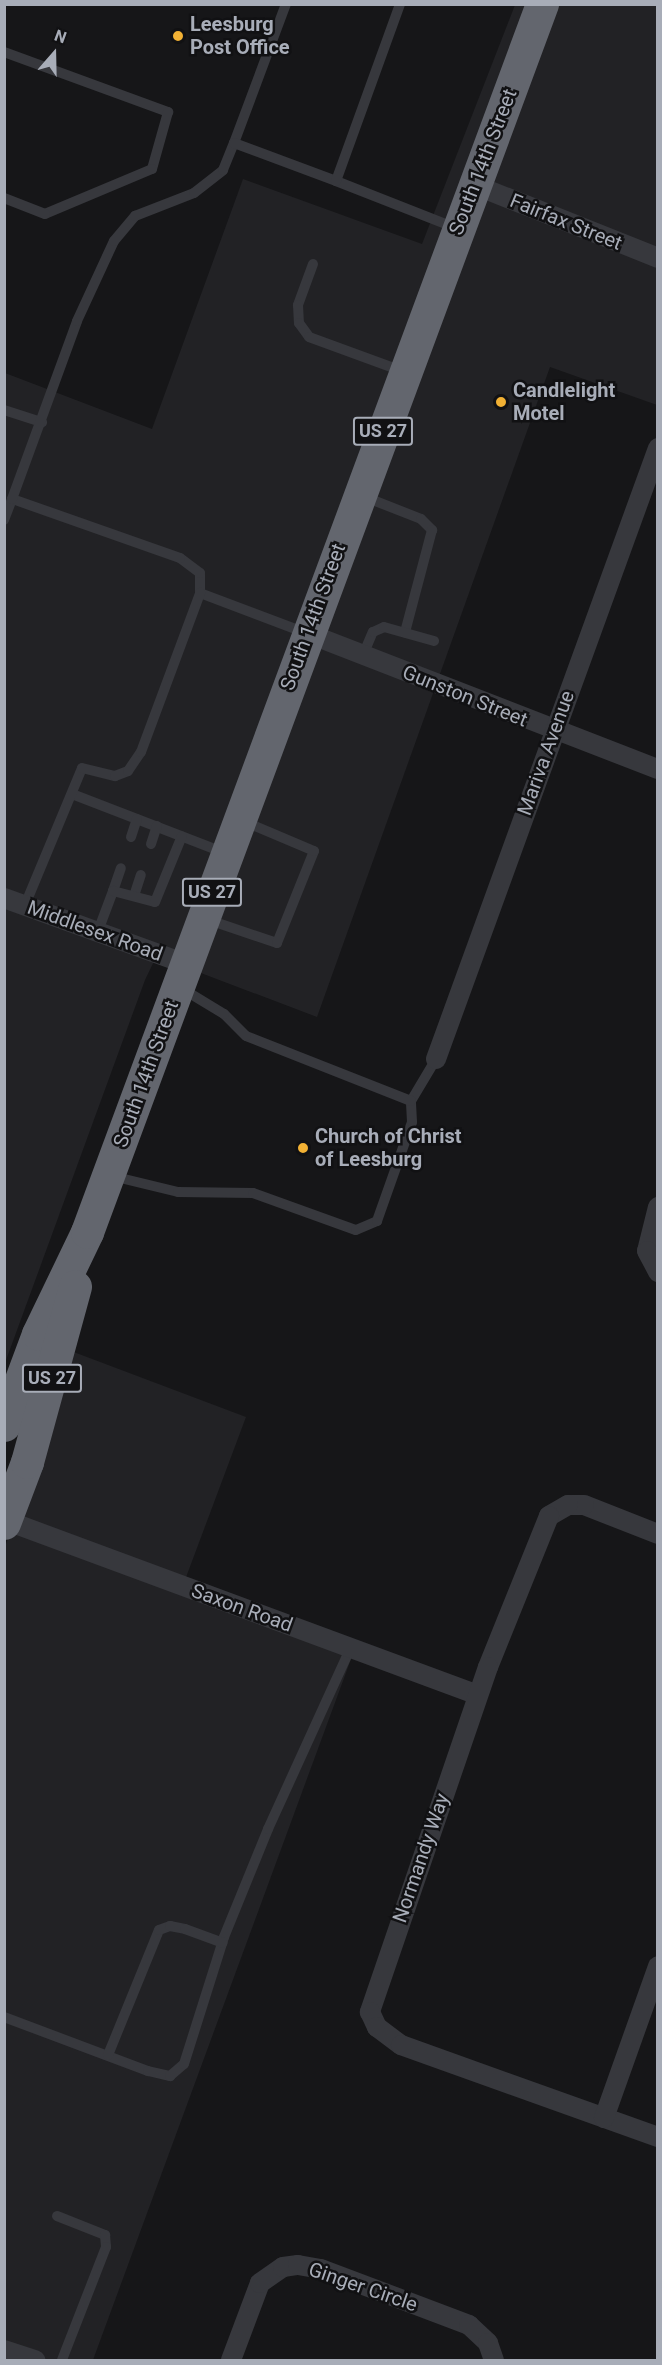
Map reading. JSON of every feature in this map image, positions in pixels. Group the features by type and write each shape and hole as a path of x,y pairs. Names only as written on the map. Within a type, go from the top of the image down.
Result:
{"highway":[{"name":"South 14th Street","path":"5,1421 38,1334 87,1232 307,633 542,4"},
{"name":"South 14th Street","path":"5,1522 64,1340 87,1232"}],"street":[{"name":"Fairfax Street","path":"475,185 657,258"},
{"name":"Mariva Avenue","path":"436,1059 657,448"},
{"name":"Gunston Street","path":"307,633 554,731 657,769"},
{"name":"Middlesex Road","path":"4,898 98,931 182,975"},
{"path":"657,1207 647,1251 657,1272"},
{"name":"Normandy Way","path":"657,1534 584,1505 555,1510 539,1534 478,1695 371,2000 371,2019 401,2046 657,2137"},
{"name":"Saxon Road","path":"5,1522 478,1695"},
{"path":"604,2118 657,1966"},
{"name":"Ginger Circle","path":"231,2361 261,2283 283,2267 298,2265 321,2269 469,2325 488,2343 494,2361"},
{"path":"4,2350 35,2361"}],"lane":[{"path":"4,520 42,422 77,321 114,241 135,216 194,193 223,170 286,4"},
{"path":"336,181 399,4"},
{"path":"4,52 168,112 152,169 45,214 4,198"},
{"path":"234,142 459,229"},
{"path":"313,264 298,306 299,323 309,337 405,372"},
{"path":"4,410 42,422"},
{"path":"359,494 420,519 432,530 405,632"},
{"path":"12,499 193,565 200,573 200,593 141,752 128,771 115,776 82,768 25,905"},
{"path":"200,593 307,633"},
{"path":"363,656 377,629 405,632 434,641"},
{"path":"72,794 226,853"},
{"path":"131,837 137,819"},
{"path":"203,918 277,943 314,851 238,820"},
{"path":"151,844 157,826"},
{"path":"113,891 155,902 182,836"},
{"path":"98,931 121,868"},
{"path":"134,896 141,875"},
{"path":"182,975 246,1036 411,1101"},
{"path":"108,1175 177,1192 254,1193 356,1230 365,1229 377,1221 412,1122 411,1101 436,1059"},
{"path":"4,2017 170,2076 184,2064 222,1943 268,1829 351,1647"},
{"path":"108,2055 159,1930 170,1926 185,1929 222,1943"},
{"path":"57,2216 105,2235 106,2247 62,2361"}],"shaded area":[{"path":"515,5 533,5 176,964 156,957 145,980 5,1363 5,373 152,429 243,179 422,244"},
{"path":"552,5 657,5 657,405 550,367 317,1017 193,970"},
{"path":"71,1351 246,1417 182,1588 354,1651 93,2360 5,2360 4,1550"}],"place":[{"name":"Leesburg Post Office","path":"178,36"},
{"name":"Candlelight Motel","path":"501,402"},
{"name":"Church of Christ of Leesburg","path":"303,1148"}]}
